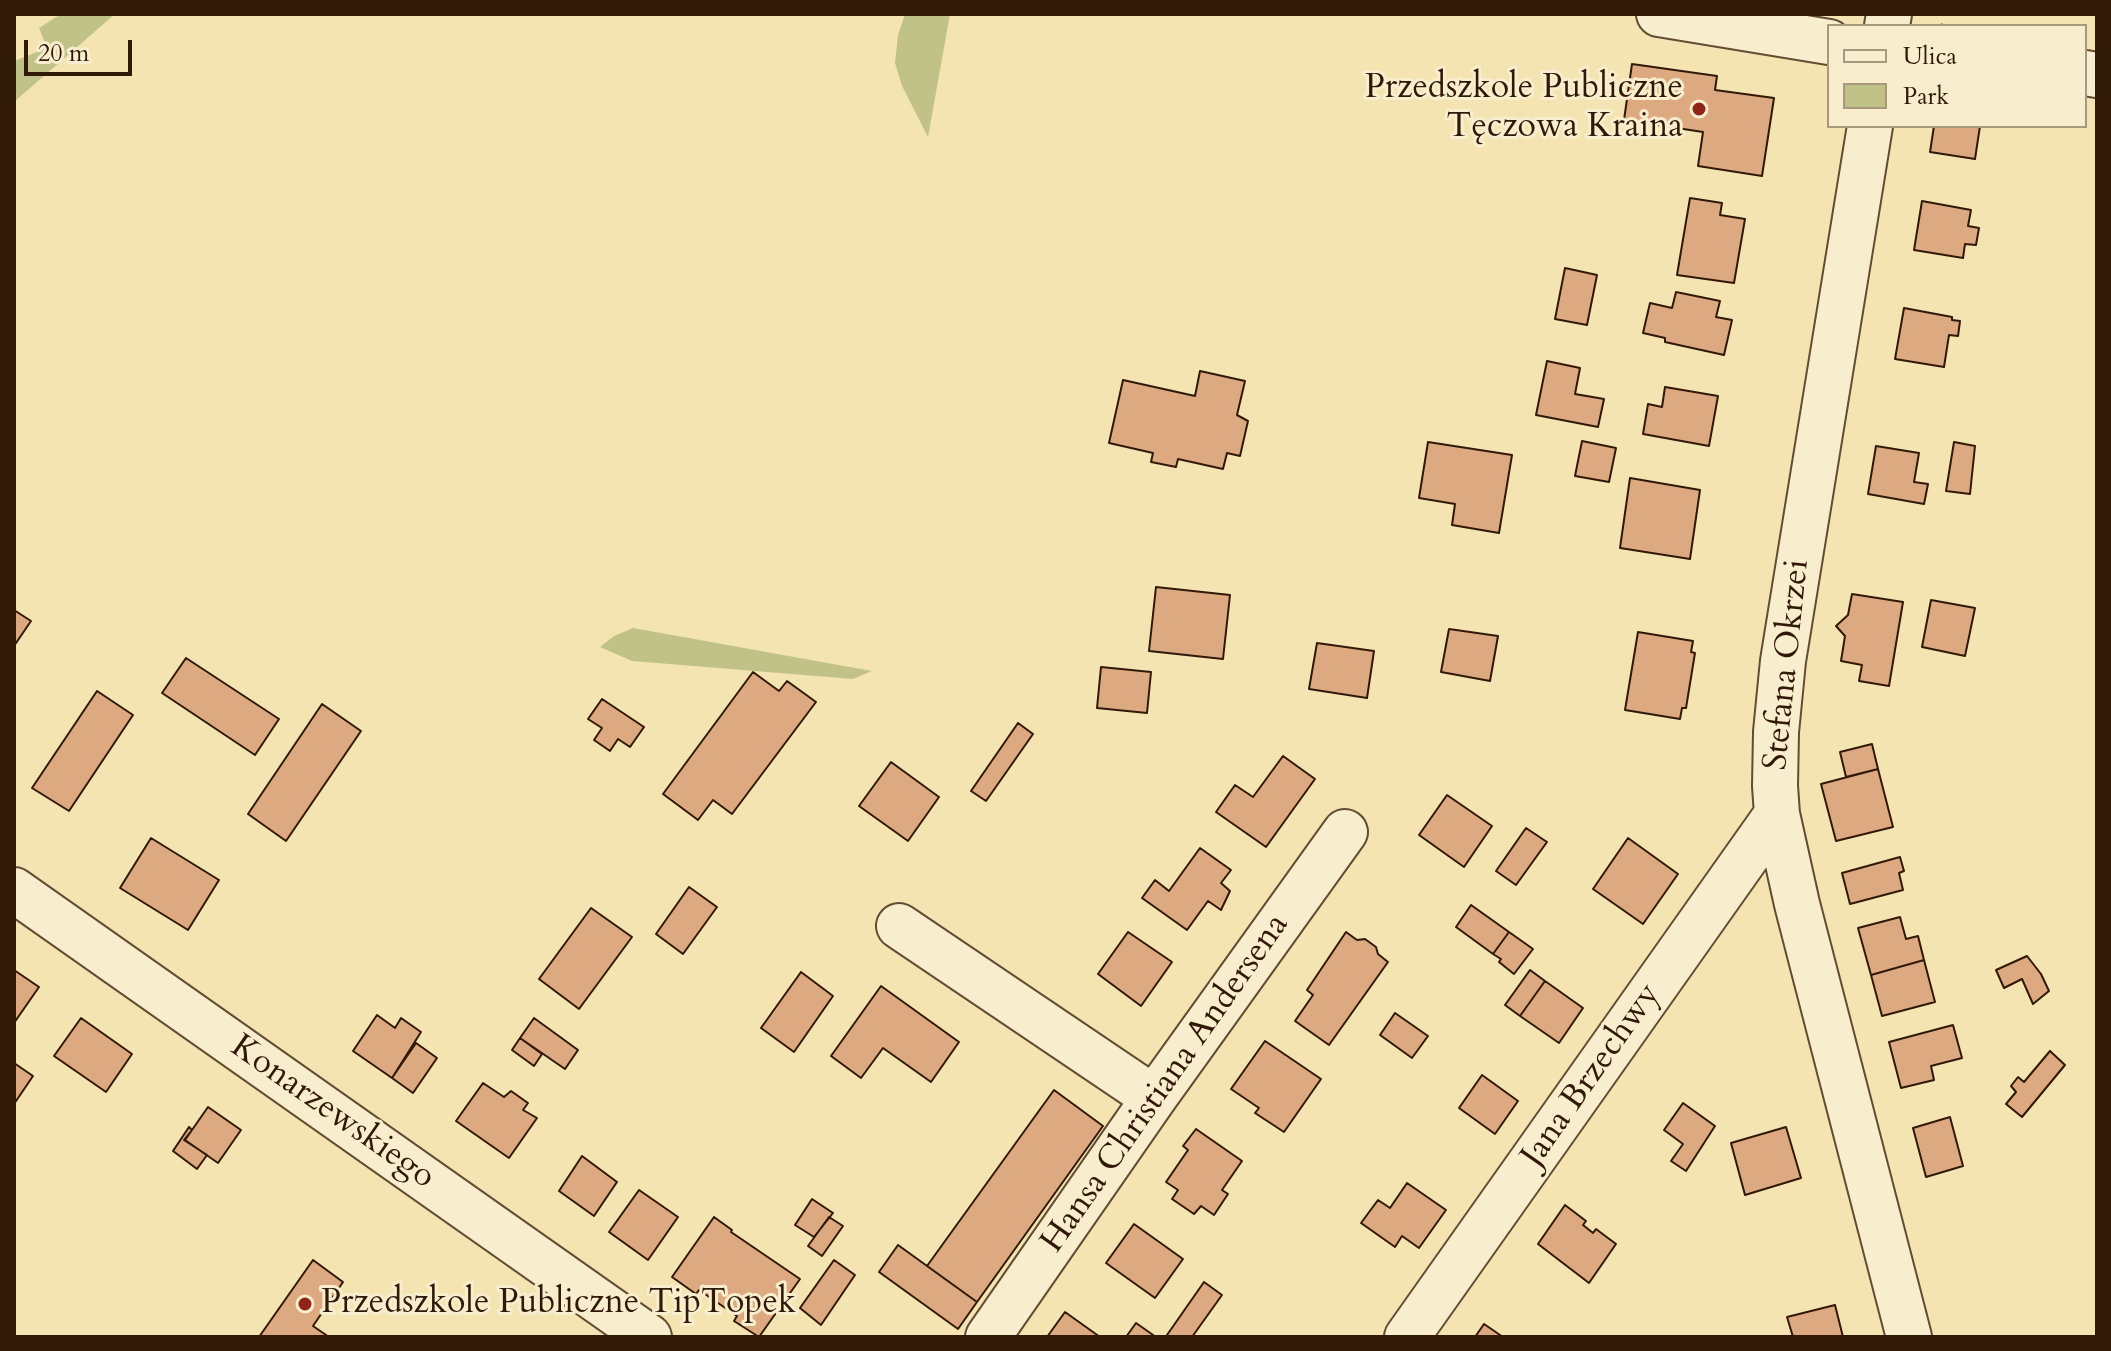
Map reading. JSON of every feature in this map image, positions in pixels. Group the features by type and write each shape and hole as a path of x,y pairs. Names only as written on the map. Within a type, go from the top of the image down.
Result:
{"street":[{"path":"1659,14 1827,42"},
{"name":"Stefana Okrzei","path":"1870,128 1780,686 1775,759 1777,814 1797,904 1909,1337"},
{"name":"Jana Brzechwy","path":"1407,1337 1777,814"},
{"name":"Hansa Christiana Andersena","path":"988,1337 1154,1098 1345,832"},
{"name":"Konarzewskiego","path":"14,890 649,1337"},
{"path":"899,926 1154,1098"}],"green space":[{"path":"61,14 115,14 14,102 14,61 47,48 39,28"},
{"path":"905,14 950,14 928,137 902,86 895,63 898,35"},
{"path":"633,628 872,671 853,679 632,661 600,647 614,636"}],"building":[{"name":"Przedszkole Publiczne Tęczowa Kraina","path":"1632,64 1717,76 1715,90 1774,98 1762,176 1698,166 1703,132 1624,120"},
{"path":"1934,128 1980,128 1975,159 1930,152"},
{"path":"1690,198 1722,203 1720,215 1745,219 1734,283 1677,275"},
{"path":"1922,201 1971,210 1968,226 1979,228 1976,245 1965,244 1963,258 1914,250"},
{"path":"1565,268 1597,275 1587,325 1555,319"},
{"path":"1676,292 1720,301 1716,317 1732,320 1724,355 1665,342 1665,338 1643,333 1650,303 1672,308"},
{"path":"1904,308 1960,321 1958,336 1949,335 1944,367 1895,359"},
{"path":"1547,361 1580,368 1575,394 1604,399 1598,427 1536,415"},
{"path":"1200,371 1245,381 1237,415 1248,421 1240,456 1227,453 1223,469 1178,459 1176,467 1151,462 1153,453 1109,443 1123,380 1195,396"},
{"path":"1665,387 1718,396 1709,446 1643,434 1648,404 1662,407"},
{"path":"1582,441 1616,448 1609,482 1575,476"},
{"path":"1428,442 1512,455 1499,533 1452,525 1455,504 1419,498"},
{"path":"1954,442 1975,446 1970,494 1946,491"},
{"path":"1876,446 1919,453 1914,482 1928,484 1924,504 1868,494"},
{"path":"1630,478 1700,490 1690,559 1620,548"},
{"path":"1156,587 1230,595 1223,659 1149,651"},
{"path":"1852,594 1903,602 1889,686 1859,681 1862,665 1841,661 1845,636 1836,626 1848,615"},
{"path":"1931,600 1975,608 1965,656 1922,647"},
{"path":"14,610 31,621 14,646"},
{"path":"1449,629 1498,636 1490,681 1441,672"},
{"path":"1638,632 1693,641 1691,652 1695,653 1686,708 1682,708 1680,719 1625,710"},
{"path":"1317,643 1374,651 1367,698 1309,689"},
{"path":"186,658 279,719 255,755 162,693"},
{"path":"1101,667 1151,672 1147,713 1097,708"},
{"path":"753,672 779,691 787,681 816,702 732,814 713,800 698,820 663,794"},
{"path":"97,691 133,715 69,811 32,788"},
{"path":"602,699 644,727 630,747 618,739 610,751 594,740 602,728 588,719"},
{"path":"322,704 361,731 286,841 248,814"},
{"path":"1018,723 1033,734 986,801 971,791"},
{"path":"1872,744 1878,769 1846,777 1840,752"},
{"path":"1283,756 1315,779 1266,847 1216,812 1235,785 1253,797"},
{"path":"891,762 939,797 908,841 859,806"},
{"path":"1878,769 1893,827 1836,841 1821,784"},
{"path":"1447,795 1492,826 1464,867 1419,835"},
{"path":"1526,828 1547,842 1516,885 1496,871"},
{"path":"151,838 219,880 188,930 120,888"},
{"path":"1628,838 1678,874 1643,924 1593,889"},
{"path":"1200,848 1231,870 1221,883 1230,891 1221,910 1208,901 1187,930 1142,898 1155,880 1169,891"},
{"path":"1900,857 1904,871 1899,873 1903,890 1850,904 1842,873"},
{"path":"689,887 717,907 683,954 656,934"},
{"path":"1471,905 1509,932 1493,954 1456,927"},
{"path":"591,908 632,937 579,1009 539,979"},
{"path":"1900,917 1906,939 1918,936 1924,960 1871,975 1858,928"},
{"path":"1128,932 1172,962 1141,1006 1098,974"},
{"path":"1346,932 1357,940 1365,939 1388,962 1329,1045 1295,1021 1313,995 1307,990"},
{"path":"1509,932 1533,949 1514,974 1493,954"},
{"path":"2027,956 2049,991 2033,1004 2022,979 2004,988 1996,970"},
{"path":"1924,960 1935,1002 1882,1016 1871,975"},
{"path":"14,970 39,987 14,1023"},
{"path":"1530,970 1545,981 1520,1016 1505,1005"},
{"path":"801,972 833,996 794,1052 761,1028"},
{"path":"1545,981 1583,1008 1559,1043 1520,1016"},
{"path":"881,986 959,1042 931,1082 883,1048 861,1078 831,1056"},
{"path":"1395,1013 1428,1036 1412,1058 1380,1035"},
{"path":"377,1015 395,1028 401,1018 421,1032 392,1078 353,1051"},
{"path":"81,1018 132,1054 106,1092 54,1056"},
{"path":"534,1018 578,1050 565,1069 520,1038"},
{"path":"1953,1025 1962,1058 1931,1066 1934,1080 1901,1088 1889,1042"},
{"path":"520,1038 542,1054 534,1066 512,1050"},
{"path":"1265,1041 1321,1079 1284,1132 1255,1113 1259,1108 1231,1089"},
{"path":"416,1043 437,1058 413,1093 392,1078"},
{"path":"2050,1051 2065,1065 2022,1117 2006,1104 2016,1092 2011,1086 2018,1077 2024,1082"},
{"path":"14,1063 33,1076 14,1104"},
{"path":"1482,1075 1518,1101 1495,1134 1459,1108"},
{"path":"483,1083 504,1097 511,1091 528,1103 523,1110 537,1118 509,1158 456,1121"},
{"path":"1054,1090 1103,1126 977,1302 927,1266"},
{"path":"1683,1103 1715,1126 1686,1171 1671,1161 1683,1144 1664,1130"},
{"path":"208,1107 241,1130 218,1163 185,1140"},
{"path":"1950,1117 1963,1166 1926,1177 1913,1128"},
{"path":"189,1127 192,1130 184,1140 207,1155 197,1169 173,1151"},
{"path":"1786,1127 1801,1178 1745,1195 1731,1143"},
{"path":"1196,1129 1242,1161 1222,1190 1228,1194 1214,1215 1201,1206 1194,1214 1172,1199 1178,1190 1166,1182 1188,1150 1183,1146"},
{"path":"582,1156 617,1182 594,1216 559,1191"},
{"path":"1407,1183 1446,1210 1419,1248 1402,1236 1395,1247 1361,1223 1378,1200 1390,1208"},
{"path":"639,1190 678,1217 648,1260 609,1232"},
{"path":"812,1199 833,1213 814,1237 795,1225"},
{"path":"1565,1205 1586,1221 1583,1225 1593,1233 1596,1229 1616,1244 1589,1283 1538,1244"},
{"path":"714,1217 800,1279 759,1337 734,1321 737,1316 699,1290 696,1294 672,1277"},
{"path":"829,1217 843,1226 822,1256 808,1246"},
{"path":"1134,1224 1183,1259 1155,1298 1106,1263"},
{"path":"898,1245 977,1302 958,1329 879,1272"},
{"name":"Przedszkole Publiczne TipTopek","path":"313,1260 343,1282 313,1326 329,1337 259,1337"},
{"path":"834,1260 855,1275 821,1325 800,1308"},
{"path":"1204,1282 1222,1295 1192,1337 1167,1335"},
{"path":"1835,1305 1843,1337 1793,1337 1787,1317"},
{"path":"1065,1312 1100,1337 1047,1337"},
{"path":"1136,1323 1156,1337 1126,1337"},
{"path":"1484,1324 1503,1337 1475,1337"}],"place":[{"name":"Przedszkole Publiczne Tęczowa Kraina","path":"1699,109"},
{"name":"Przedszkole Publiczne TipTopek","path":"305,1304"}]}
